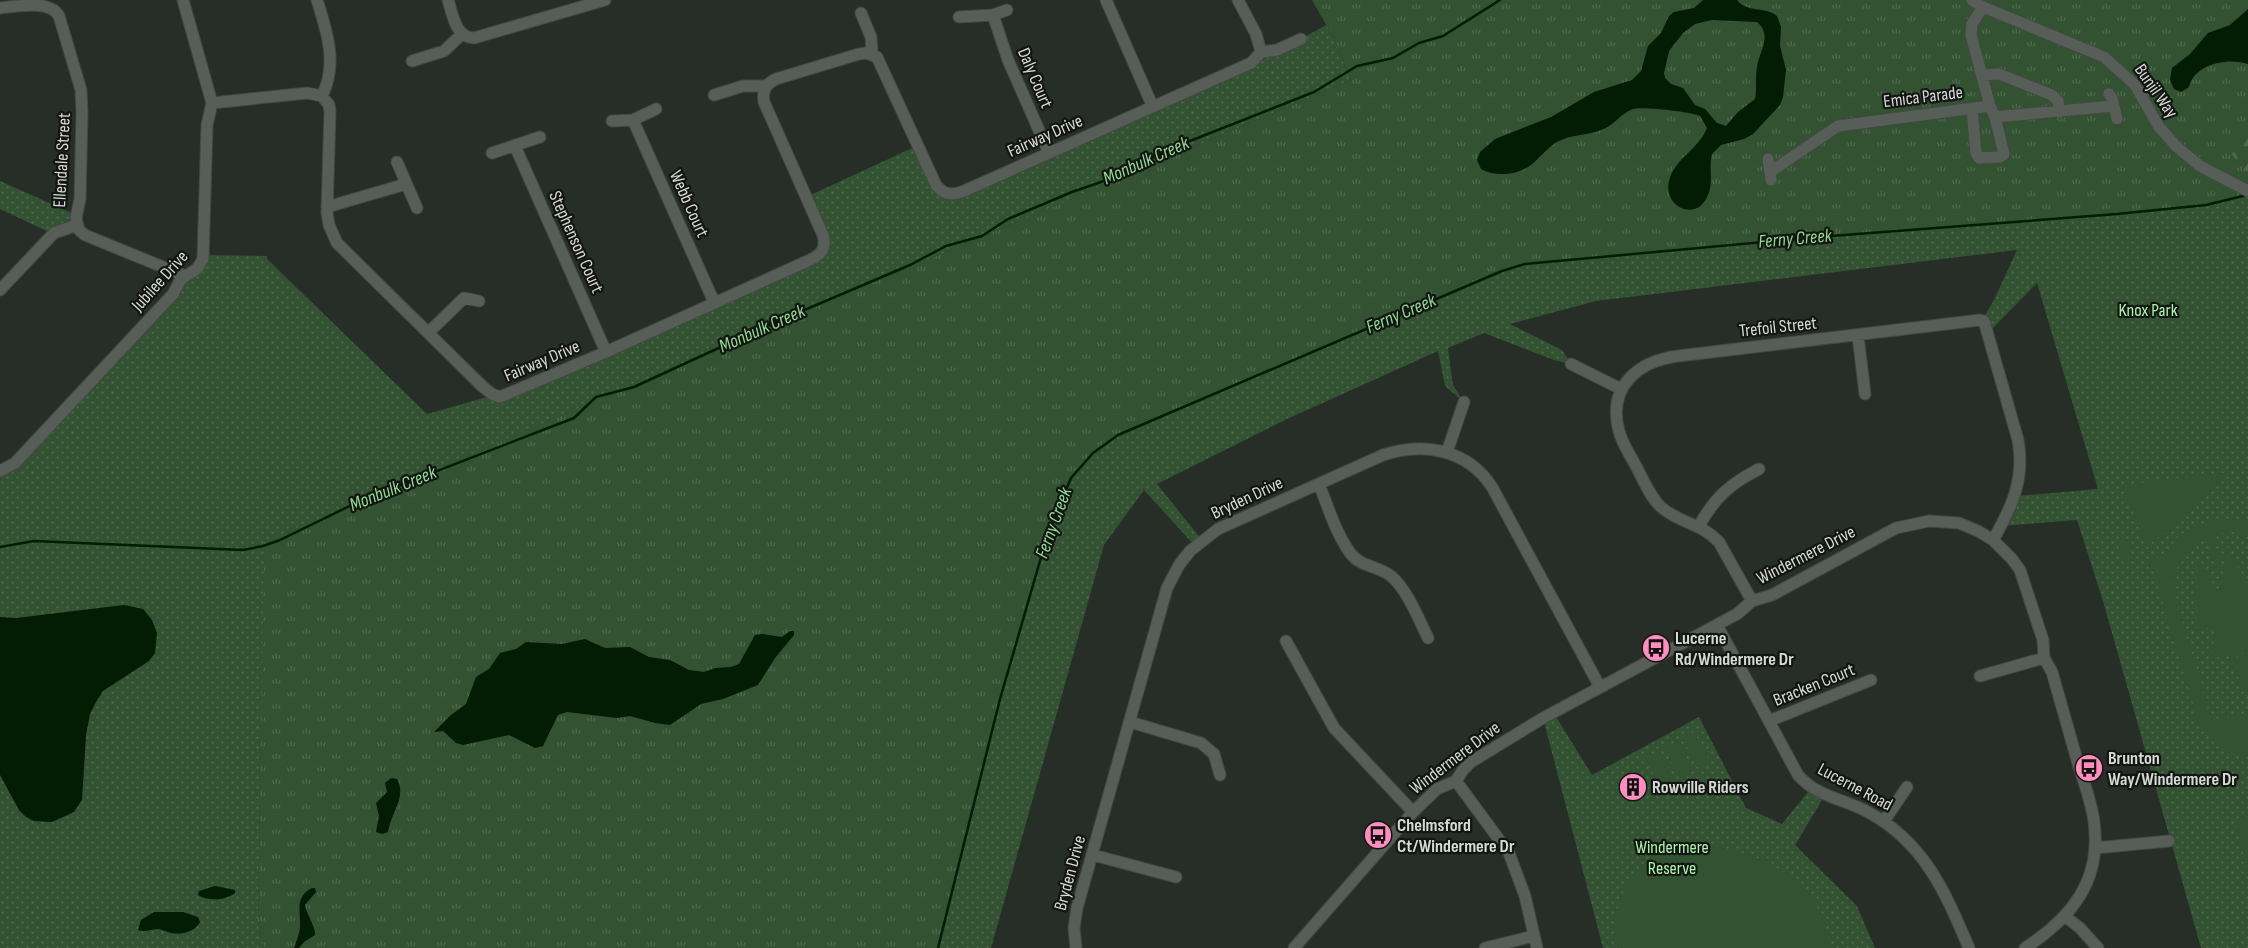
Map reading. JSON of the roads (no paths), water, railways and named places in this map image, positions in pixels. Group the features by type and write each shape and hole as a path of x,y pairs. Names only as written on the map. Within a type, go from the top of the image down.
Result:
{"street":[{"name":"Jubilee Drive","path":"0,471 11,466 19,459 169,298 185,276 197,269 204,255 207,125 212,102 183,0"},
{"path":"212,102 306,93 322,96 331,75 327,36 317,0"},
{"path":"448,0 456,26 462,34 470,38 477,38 605,0"},
{"path":"1106,0 1153,107"},
{"path":"1238,0 1256,34 1261,52"},
{"name":"Bunjil Way","path":"1972,0 1983,7 2094,52 2112,62 2135,85 2159,126 2177,146 2200,166 2248,191"},
{"name":"Ellendale Street","path":"0,8 43,5 58,6 59,16 82,98 80,189 76,218 79,230 85,235 185,276"},
{"name":"Emica Parade","path":"1768,159 1771,176 1838,126 1972,109 1992,111 1972,42 1972,24 1983,7"},
{"path":"959,17 993,15 1007,10"},
{"name":"Fairway Drive","path":"860,13 871,37 872,54 880,62 934,180 942,192 952,194 964,191 1251,63 1261,52 1277,50 1301,39"},
{"name":"Daly Court","path":"993,15 1008,60 1049,153"},
{"path":"412,61 444,51 462,34"},
{"path":"714,95 743,86 766,86 776,79 859,54 872,54"},
{"path":"1982,75 1999,74 2052,95 2058,101 2060,112"},
{"name":"Fairway Drive","path":"322,96 329,105 330,111 327,207 329,225 337,243 490,393 500,397 606,352 812,259 824,248 823,235 764,102 763,95 766,86"},
{"path":"2109,94 2117,119"},
{"path":"1972,109 1977,156 1982,158 2000,157 2004,152 1992,111 2060,112 2114,106"},
{"path":"612,121 633,120 656,109"},
{"name":"Webb Court","path":"633,120 714,302"},
{"path":"492,153 540,137"},
{"name":"Stephenson Court","path":"515,146 606,352"},
{"path":"397,162 417,208"},
{"path":"327,207 406,184"},
{"path":"0,290 54,233 77,225"},
{"path":"428,333 463,293 479,301"},
{"name":"Trefoil Street","path":"1621,389 1644,366 1661,359 1984,321 2018,440 2020,458 2019,482 2015,500 1993,540"},
{"path":"1858,336 1866,394"},
{"path":"1571,364 1621,389 1616,411 1619,431 1650,493 1660,506 1671,515 1699,526 1719,542 1752,601"},
{"path":"1447,452 1464,402"},
{"name":"Bryden Drive","path":"1076,948 1074,935 1076,914 1168,588 1184,558 1203,539 1218,529 1393,452 1420,448 1447,452 1470,464 1492,487 1600,687"},
{"path":"1699,526 1708,510 1723,492 1759,469"},
{"path":"1318,484 1343,540 1352,555 1395,580 1428,638"},
{"name":"Windermere Drive","path":"1294,948 1413,812 1437,790 1456,781 1466,767 1493,748 1600,687 1741,612 1752,601 1772,595 1885,534 1908,524 1929,521 1949,521 1969,527 1993,540 2012,559 2022,575 2043,640 2044,658 2052,672 2092,809 2095,828 2095,848 2084,887 2066,917 2051,931 2025,948"},
{"name":"Lucerne Road","path":"1717,625 1770,721 1788,759 1803,780 1818,792 1857,807 1884,821 1909,842 1931,868 1947,898 1969,948"},
{"path":"1286,642 1334,728 1413,812"},
{"path":"1980,676 2044,658"},
{"name":"Bracken Court","path":"1770,721 1871,680"},
{"path":"1130,722 1201,742 1214,754 1220,775"},
{"path":"1456,781 1510,853 1525,896 1537,948"},
{"path":"1884,821 1907,787"},
{"path":"2095,848 2169,841"},
{"path":"1093,855 1176,877"},
{"path":"2066,917 2080,928 2098,948"},
{"path":"1485,948 1534,936"}],"waterway":[{"name":"Monbulk Creek","path":"0,547 34,541 243,550 280,540 362,500 574,418 596,397 634,387 762,328 910,265 946,246 982,236 1008,219 1072,192 1136,170 1157,154 1314,92 1357,66 1393,58 1419,43 1443,36 1500,0"},
{"name":"Ferny Creek","path":"938,948 1000,699 1049,530 1071,478 1093,453 1118,435 1502,271 1525,264 1818,237 2117,214 2206,205 2247,195"}],"place":[{"name":"Lucerne Rd/Windermere Dr","path":"1656,648"},
{"name":"Brunton Way/Windermere Dr","path":"2089,768"},
{"name":"Rowville Riders","path":"1633,787"},
{"name":"Chelmsford Ct/Windermere Dr","path":"1378,835"}],"park label":[{"name":"Knox Park","path":"2148,310"},
{"name":"Windermere Reserve","path":"1672,858"}]}
